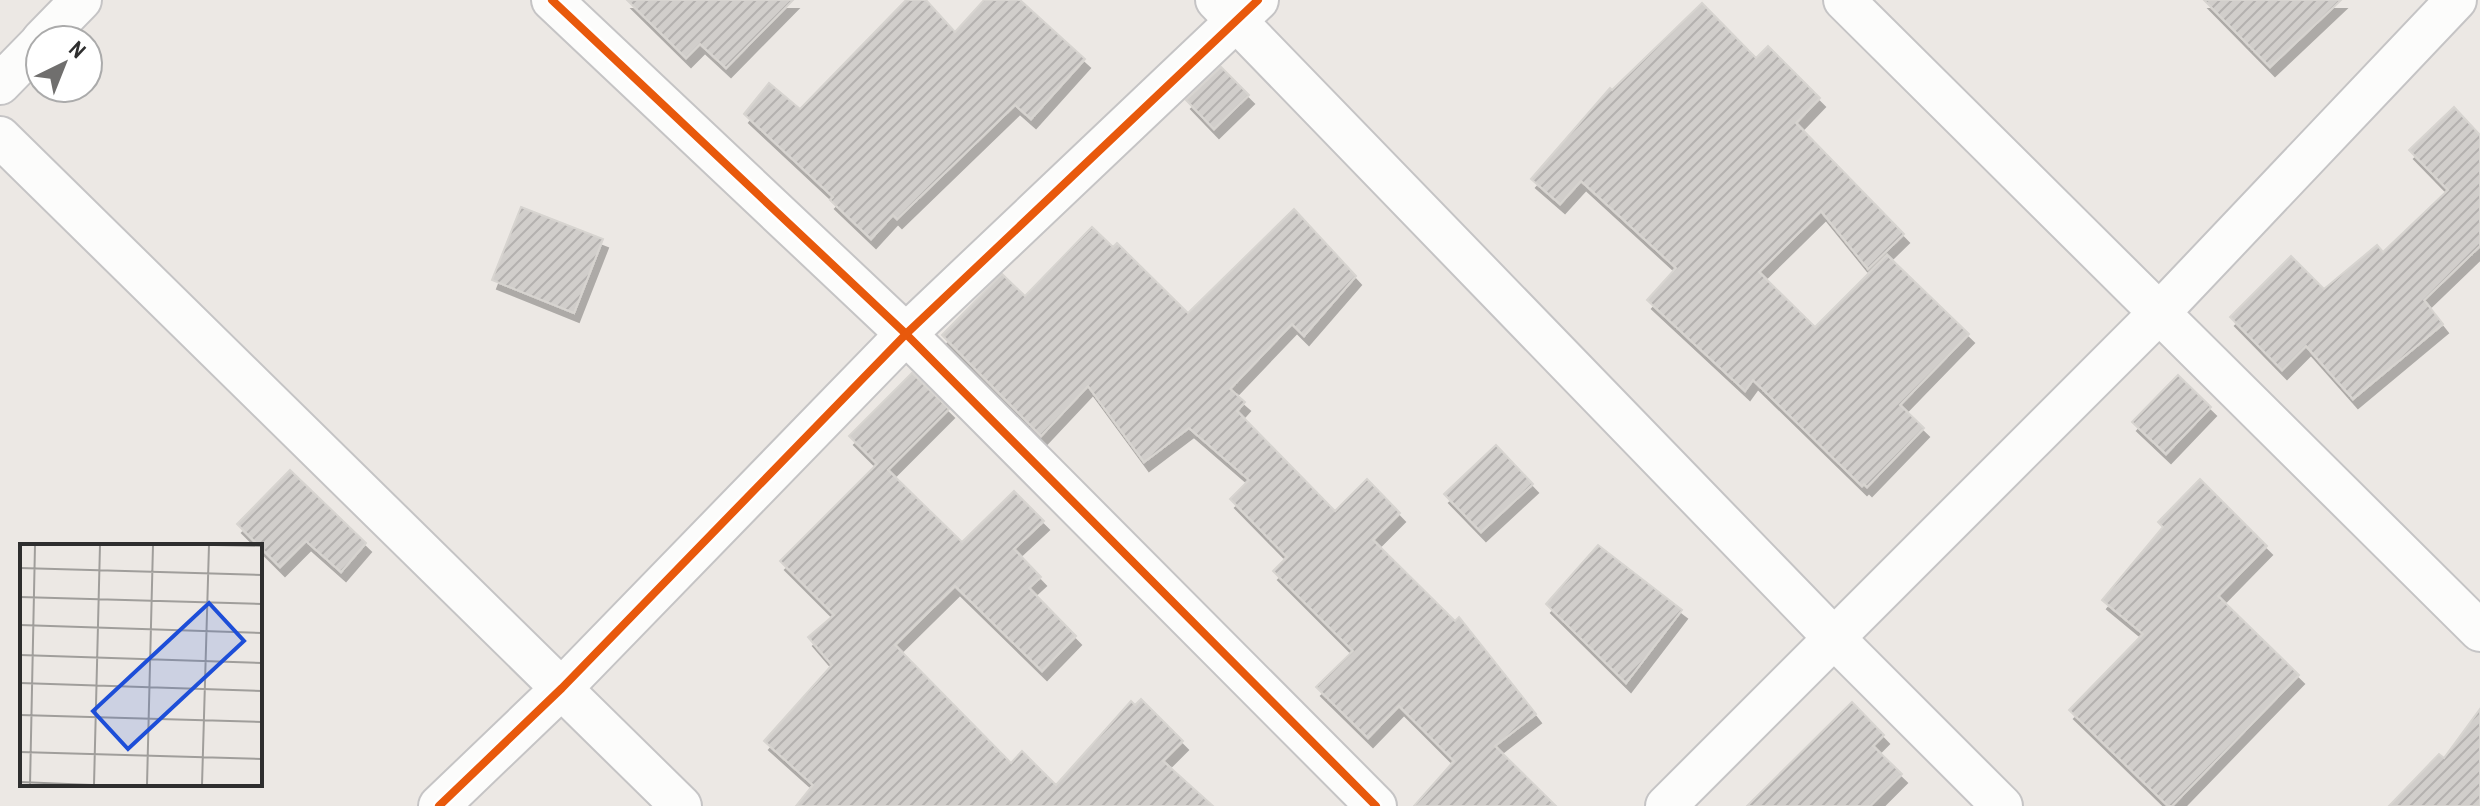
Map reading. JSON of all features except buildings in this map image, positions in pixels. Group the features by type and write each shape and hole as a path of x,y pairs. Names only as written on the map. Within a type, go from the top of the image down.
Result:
{"street":[{"path":"58,24 81,0"},
{"path":"552,0 906,334 1376,806"},
{"path":"1844,0 2480,631"},
{"path":"1666,806 2159,313 2456,0"},
{"path":"439,806 562,688 906,334 1237,7 1834,638 2002,806"},
{"path":"0,84 24,59"},
{"path":"0,137 681,806"}],"cycle path":[{"path":"552,0 906,334 1376,806"},
{"path":"439,806 562,688 906,334 1258,0"}]}
